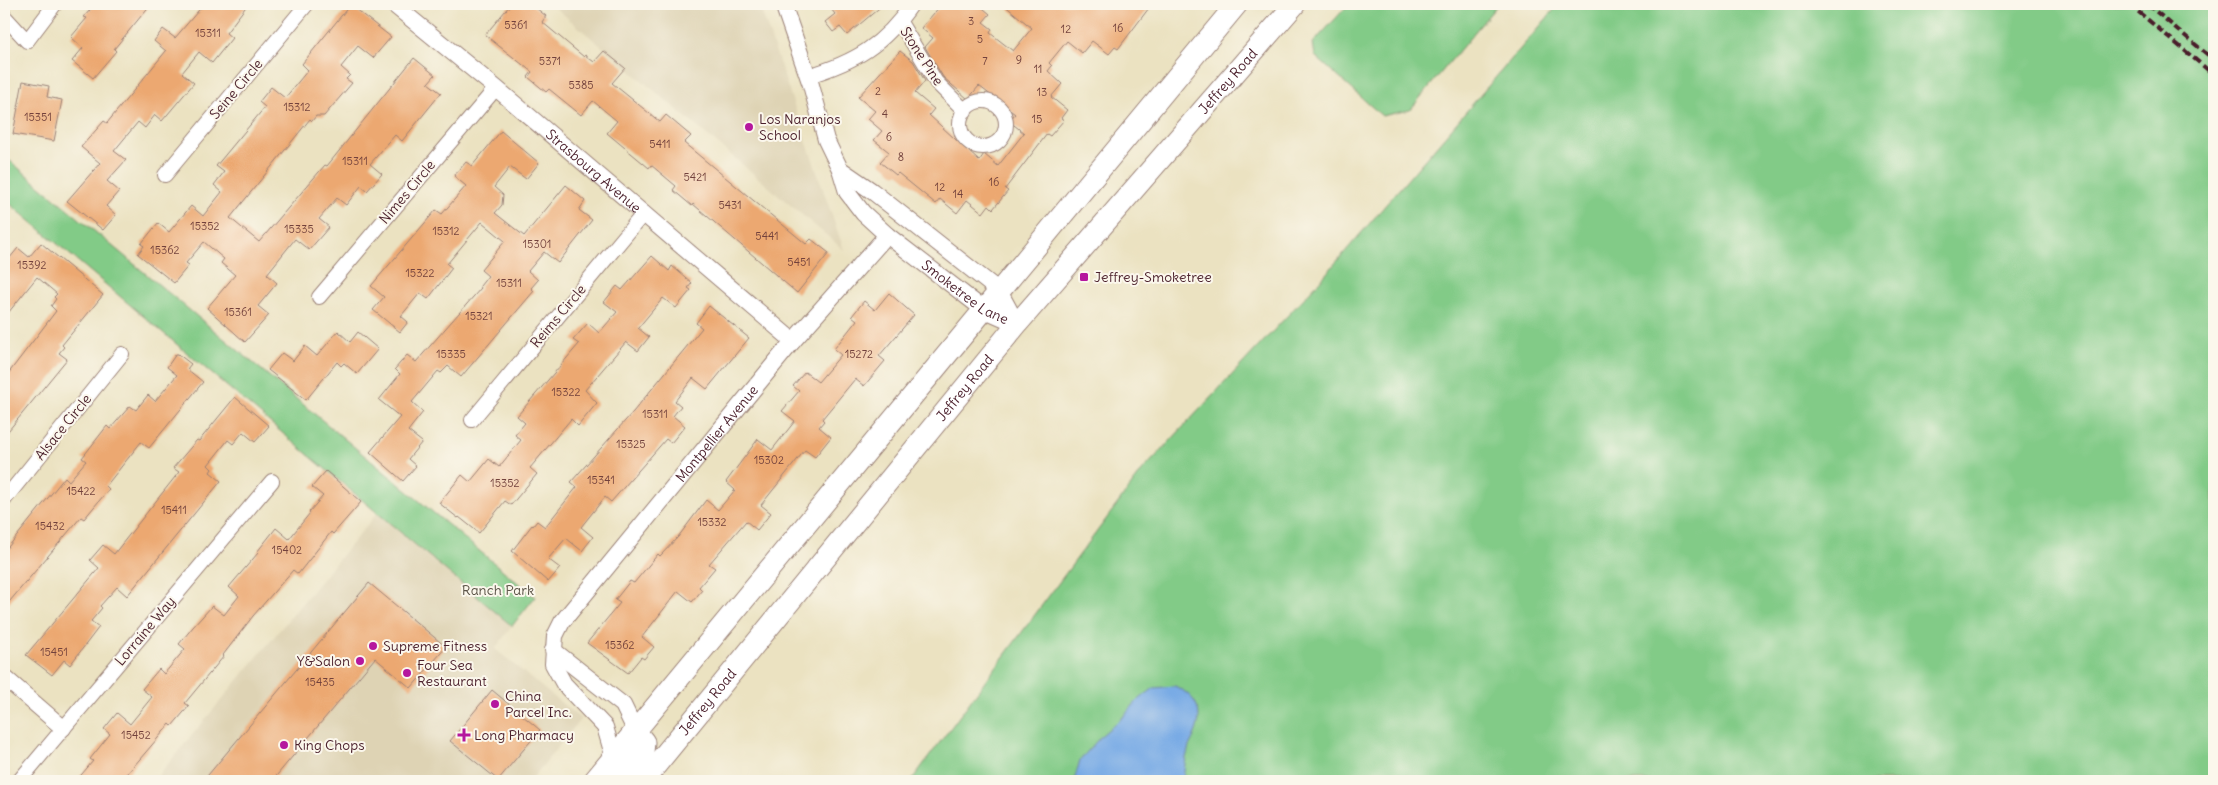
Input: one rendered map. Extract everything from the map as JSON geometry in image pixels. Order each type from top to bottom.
[{"type":"main road","points":[[594,781],[1237,4]]},
{"type":"main road","name":"Jeffrey Road","points":[[643,781],[1017,324],[1295,4]]},
{"type":"main road","points":[[619,781],[643,752],[644,742],[636,732]]},
{"type":"street","points":[[4,16],[27,41],[55,4]]},
{"type":"street","name":"Seine Circle","points":[[165,175],[306,4]]},
{"type":"street","name":"Strasbourg Avenue","points":[[394,4],[644,212],[793,340]]},
{"type":"street","name":"Smoketree Lane","points":[[783,4],[808,76],[826,140],[840,168],[847,192],[863,213],[887,235],[983,309],[1017,324]]},
{"type":"street","points":[[808,76],[848,63],[878,43],[900,22],[912,4]]},
{"type":"street","name":"Stone Pine","points":[[900,22],[936,82],[965,110]]},
{"type":"street","name":"Nimes Circle","points":[[319,297],[496,88]]},
{"type":"street","name":"Smoketree Lane","points":[[840,168],[872,190],[1000,291],[1017,324]]},
{"type":"street","name":"Reims Circle","points":[[472,420],[644,212]]},
{"type":"street","name":"Montpellier Avenue","points":[[554,643],[562,622],[793,340],[887,235]]},
{"type":"street","name":"Alsace Circle","points":[[4,500],[122,354]]},
{"type":"street","name":"Lorraine Way","points":[[19,781],[272,481]]},
{"type":"street","points":[[554,643],[623,705],[636,732]]},
{"type":"street","points":[[554,643],[553,664],[570,690],[605,727],[614,758]]},
{"type":"street","points":[[4,677],[63,728]]},
{"type":"shaded area","name":"Los Naranjos School","points":[[551,4],[759,4],[844,250]]},
{"type":"shaded area","points":[[377,513],[512,626],[495,649],[581,719],[530,781],[154,781]]},
{"type":"green space","points":[[1349,4],[1498,4],[1410,110],[1382,116],[1315,56],[1313,43]]},
{"type":"green space","points":[[1559,4],[2214,4],[2214,781],[911,781],[1142,471],[1319,282]]},
{"type":"green space","name":"Ranch Park","points":[[4,156],[535,597],[512,626],[4,199]]},
{"type":"water","points":[[1175,686],[1183,690],[1194,700],[1199,712],[1197,727],[1187,754],[1183,781],[1074,781],[1080,760],[1102,735],[1123,717],[1137,701],[1154,688]]},
{"type":"building","points":[[95,4],[151,4],[93,78],[72,61],[83,48],[71,37],[87,18],[84,17]]},
{"type":"building","points":[[204,4],[248,4],[226,33],[232,38],[212,63],[199,52],[182,73],[194,83],[162,121],[155,115],[145,128],[138,122],[114,151],[126,160],[107,181],[119,191],[106,206],[116,215],[103,230],[67,201],[100,163],[81,147],[104,121],[107,123],[166,51],[154,41],[163,29],[175,38]]},
{"type":"building","points":[[511,4],[531,4],[546,16],[542,22],[584,57],[585,55],[594,62],[604,51],[625,68],[612,83],[660,122],[666,115],[691,136],[684,143],[806,244],[811,239],[829,253],[797,293],[693,204],[692,206],[673,190],[676,186],[651,165],[649,168],[607,133],[617,121],[593,101],[581,115],[549,89],[546,92],[528,77],[532,72],[485,35]]},
{"type":"building","points":[[827,4],[884,4],[847,35],[840,27],[833,32],[825,22],[835,14]]},
{"type":"building","points":[[942,4],[978,4],[990,14],[983,22],[992,29],[990,33],[1013,51],[1032,28],[1003,4],[1152,4],[1118,49],[1115,47],[1109,54],[1092,41],[1082,53],[1067,41],[1049,63],[1052,66],[1048,71],[1062,84],[1051,97],[1067,110],[1061,118],[1064,120],[1050,136],[1047,134],[1005,189],[1008,191],[993,209],[989,205],[983,213],[967,200],[957,213],[940,199],[936,204],[898,173],[896,175],[880,162],[889,152],[874,140],[882,131],[868,119],[875,111],[858,97],[900,51],[913,61],[925,81],[915,93],[934,109],[929,115],[979,161],[984,154],[998,166],[1024,133],[1009,121],[1015,114],[979,86],[968,99],[943,77],[925,47],[933,38],[921,28]]},
{"type":"building","points":[[350,5],[391,37],[373,58],[358,46],[341,67],[350,75],[346,79],[352,83],[324,116],[316,116],[312,121],[310,119],[230,218],[259,242],[325,165],[327,166],[414,58],[435,75],[428,83],[441,93],[402,141],[395,135],[370,164],[382,174],[367,191],[361,186],[346,205],[337,198],[319,219],[329,227],[309,250],[295,239],[267,274],[277,283],[258,306],[269,315],[245,342],[207,308],[235,275],[221,263],[224,259],[204,242],[186,263],[189,265],[174,283],[138,254],[144,246],[141,244],[158,223],[169,232],[191,206],[203,216],[222,192],[214,185],[224,172],[216,166],[265,107],[259,102],[271,87],[285,98],[308,70],[302,64]]},
{"type":"building","points":[[23,81],[49,86],[47,97],[62,100],[54,141],[13,134]]},
{"type":"building","points":[[501,131],[539,163],[526,179],[510,167],[494,187],[503,195],[502,205],[495,213],[524,236],[566,185],[585,201],[579,210],[592,220],[558,263],[544,252],[528,271],[538,280],[531,288],[534,291],[461,377],[448,366],[441,373],[438,371],[412,402],[423,412],[408,431],[422,442],[408,459],[416,466],[403,481],[370,452],[400,417],[379,400],[400,374],[395,369],[407,355],[416,362],[481,288],[480,286],[488,276],[481,270],[505,241],[482,222],[447,264],[452,268],[428,299],[420,293],[401,316],[408,322],[400,332],[373,310],[384,297],[371,286],[436,210],[442,214],[466,186],[454,176],[466,162],[472,166]]},
{"type":"building","points":[[41,243],[103,295],[62,345],[64,347],[59,353],[67,359],[4,436],[4,379],[56,311],[51,306],[57,294],[37,277],[4,318],[4,265],[18,248],[29,257]]},
{"type":"building","points":[[652,256],[669,271],[672,266],[692,283],[688,288],[691,290],[676,308],[663,298],[638,328],[649,337],[638,351],[626,342],[585,390],[597,403],[578,426],[571,419],[530,468],[537,474],[511,505],[505,501],[479,533],[439,503],[462,475],[470,482],[489,459],[499,467],[521,440],[515,435],[525,423],[517,416],[579,344],[573,340],[588,323],[599,333],[617,312],[604,302],[617,286],[622,290]]},
{"type":"building","points":[[889,293],[914,315],[879,356],[885,361],[864,386],[855,379],[822,419],[824,421],[819,427],[831,437],[815,457],[805,450],[761,505],[771,513],[757,530],[746,521],[709,564],[715,568],[699,587],[702,590],[692,602],[678,591],[642,637],[654,647],[644,659],[641,657],[628,673],[587,643],[620,603],[615,600],[630,581],[634,583],[658,554],[660,556],[678,537],[706,500],[718,510],[735,490],[726,482],[758,439],[772,450],[795,421],[782,411],[799,391],[793,386],[805,372],[818,382],[841,355],[834,349],[857,320],[852,316],[864,301],[875,310]]},
{"type":"building","points":[[709,306],[749,338],[707,389],[693,378],[675,401],[681,406],[673,416],[685,426],[671,443],[666,439],[611,502],[605,497],[581,527],[593,537],[582,551],[566,538],[548,559],[560,568],[548,582],[512,551],[537,521],[545,527],[577,487],[571,482],[633,412],[702,328],[696,323]]},
{"type":"building","points":[[338,331],[350,342],[358,332],[378,349],[357,374],[344,363],[341,366],[337,362],[306,400],[268,370],[282,353],[293,361],[305,346],[317,356]]},
{"type":"building","points":[[176,354],[191,364],[187,369],[203,382],[149,448],[141,442],[106,486],[109,489],[84,519],[81,517],[4,608],[4,552],[65,477],[69,481],[86,461],[82,458],[107,426],[110,429],[130,406],[136,410],[148,395],[155,401],[177,375],[167,367]]},
{"type":"building","points":[[235,397],[269,426],[255,442],[243,432],[233,444],[228,440],[208,465],[212,469],[210,472],[221,481],[127,596],[117,587],[100,606],[102,608],[91,621],[99,627],[70,665],[64,660],[52,675],[26,655],[99,568],[90,560],[103,545],[114,554],[179,472],[173,468],[197,440],[199,441]]},
{"type":"building","points":[[326,471],[361,502],[333,534],[331,532],[298,574],[293,570],[253,616],[224,656],[185,703],[189,706],[172,726],[170,724],[121,781],[76,781],[93,761],[90,759],[110,734],[104,729],[117,713],[130,724],[152,697],[142,689],[159,669],[164,674],[185,649],[179,644],[193,627],[212,606],[224,615],[239,596],[229,587],[276,528],[289,539],[310,513],[323,496],[312,487]]},
{"type":"building","points":[[369,583],[446,647],[411,688],[375,658],[272,781],[203,781]]},
{"type":"building","points":[[492,690],[540,730],[498,780],[450,741]]},
{"type":"railway","points":[[2129,4],[2214,75]]},
{"type":"railway","points":[[2147,4],[2214,60]]},
{"type":"place","name":"Los Naranjos School","points":[[749,127]]},
{"type":"place","name":"Jeffrey-Smoketree","points":[[1084,277]]},
{"type":"place","name":"Supreme Fitness","points":[[373,646]]},
{"type":"place","name":"Y&Salon","points":[[360,661]]},
{"type":"place","name":"Four Sea Restaurant","points":[[407,673]]},
{"type":"place","name":"China Parcel Inc.","points":[[495,704]]},
{"type":"place","name":"Long Pharmacy","points":[[464,735]]},
{"type":"place","name":"King Chops","points":[[284,745]]}]
